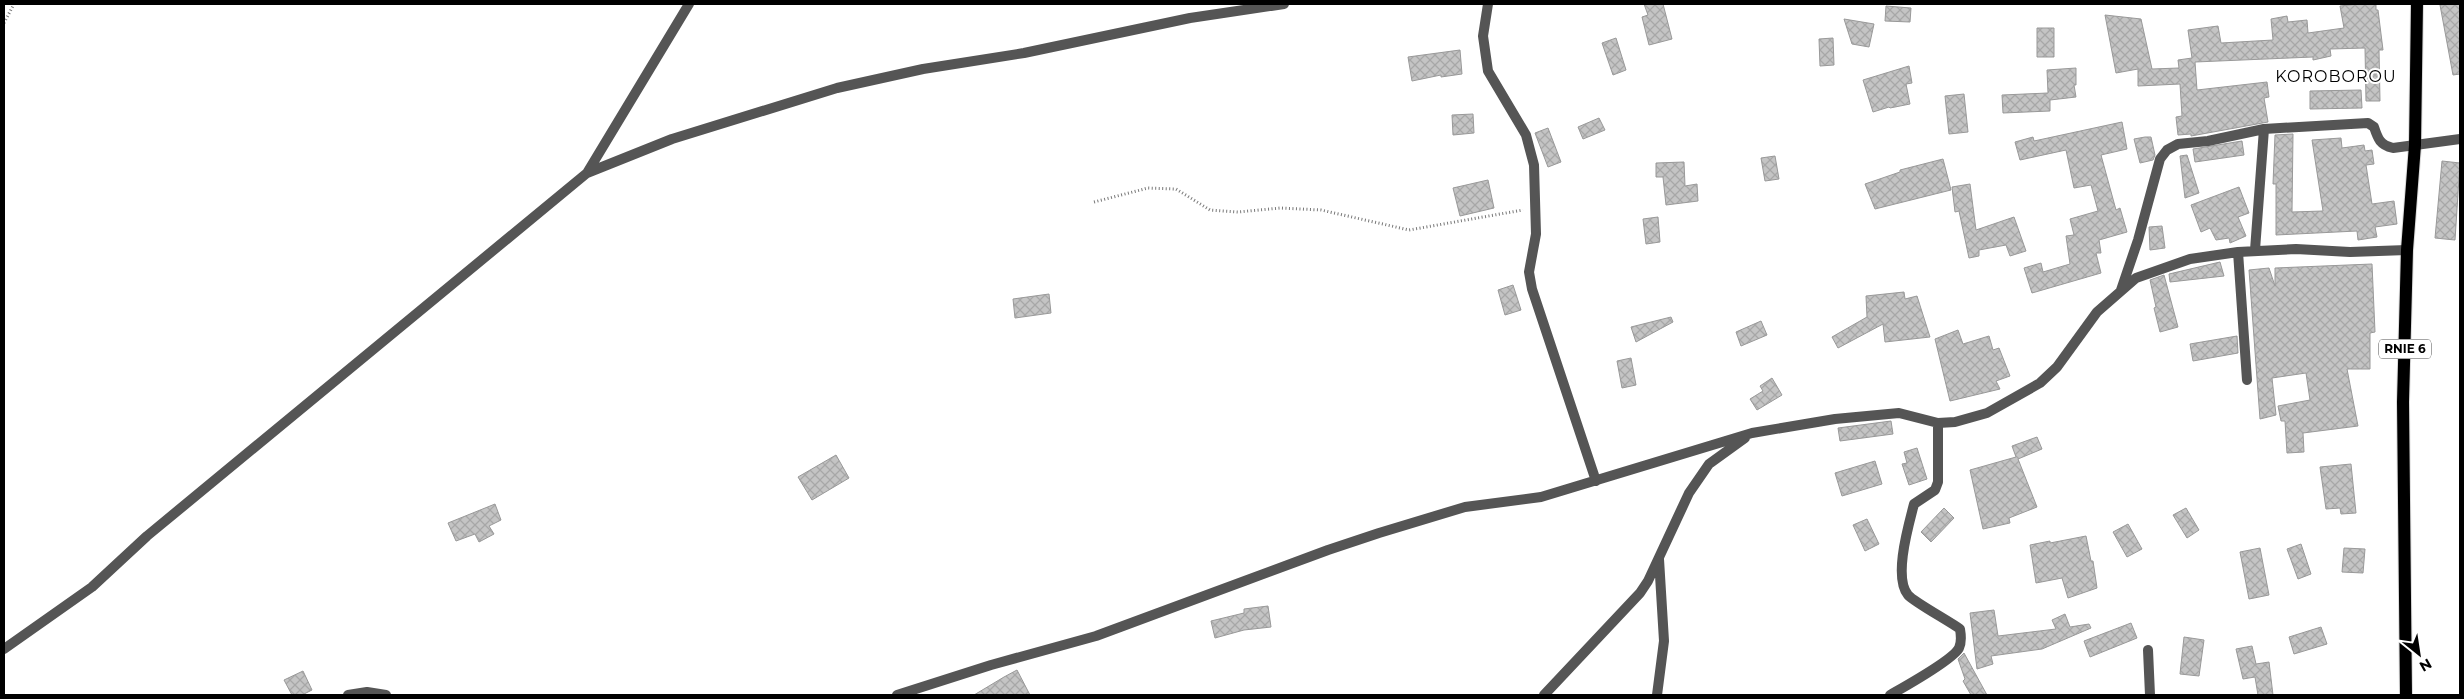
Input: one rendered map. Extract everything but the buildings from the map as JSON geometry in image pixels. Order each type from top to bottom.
[{"type":"main road","name":"RNIE 6","points":[[2406,695],[2403,402],[2407,250],[2415,145],[2417,4]]},
{"type":"street","points":[[587,173],[689,4]]},
{"type":"street","points":[[4,650],[92,587],[147,536],[587,173],[672,139],[837,88],[924,69],[1024,53],[1190,18],[1284,4]]},
{"type":"street","points":[[1488,4],[1483,36],[1488,71],[1526,135],[1534,164],[1536,234],[1529,272],[1532,289],[1596,481]]},
{"type":"street","points":[[2120,292],[2138,240],[2160,160],[2167,150],[2178,144],[2208,141],[2264,129],[2368,123],[2374,127],[2378,140],[2385,146],[2393,148],[2460,138]]},
{"type":"street","points":[[2255,250],[2264,129]]},
{"type":"street","points":[[897,695],[991,665],[1096,636],[1328,550],[1466,507],[1542,497],[1752,433],[1835,419],[1900,413],[1938,423],[1955,422],[1986,413],[2040,383],[2057,367],[2097,312],[2136,278],[2190,259],[2255,250],[2407,250]]},
{"type":"street","points":[[2238,252],[2247,380]]},
{"type":"street","points":[[1890,695],[1948,658],[1959,649],[1961,639],[1960,629],[1908,594],[1903,580],[1902,563],[1914,504],[1934,490],[1938,482],[1938,423]]},
{"type":"street","points":[[1544,695],[1640,593],[1689,493],[1709,464],[1752,433]]},
{"type":"street","points":[[1657,695],[1664,641],[1658,558]]},
{"type":"street","points":[[2148,650],[2150,695]]},
{"type":"street","points":[[348,695],[367,692],[386,695]]},
{"type":"path","points":[[4,23],[14,4]]},
{"type":"path","points":[[1094,202],[1148,188],[1176,189],[1210,210],[1238,212],[1280,208],[1321,210],[1409,230],[1536,207]]},
{"type":"district","name":"KOROBOROU","points":[[2336,76]]}]
